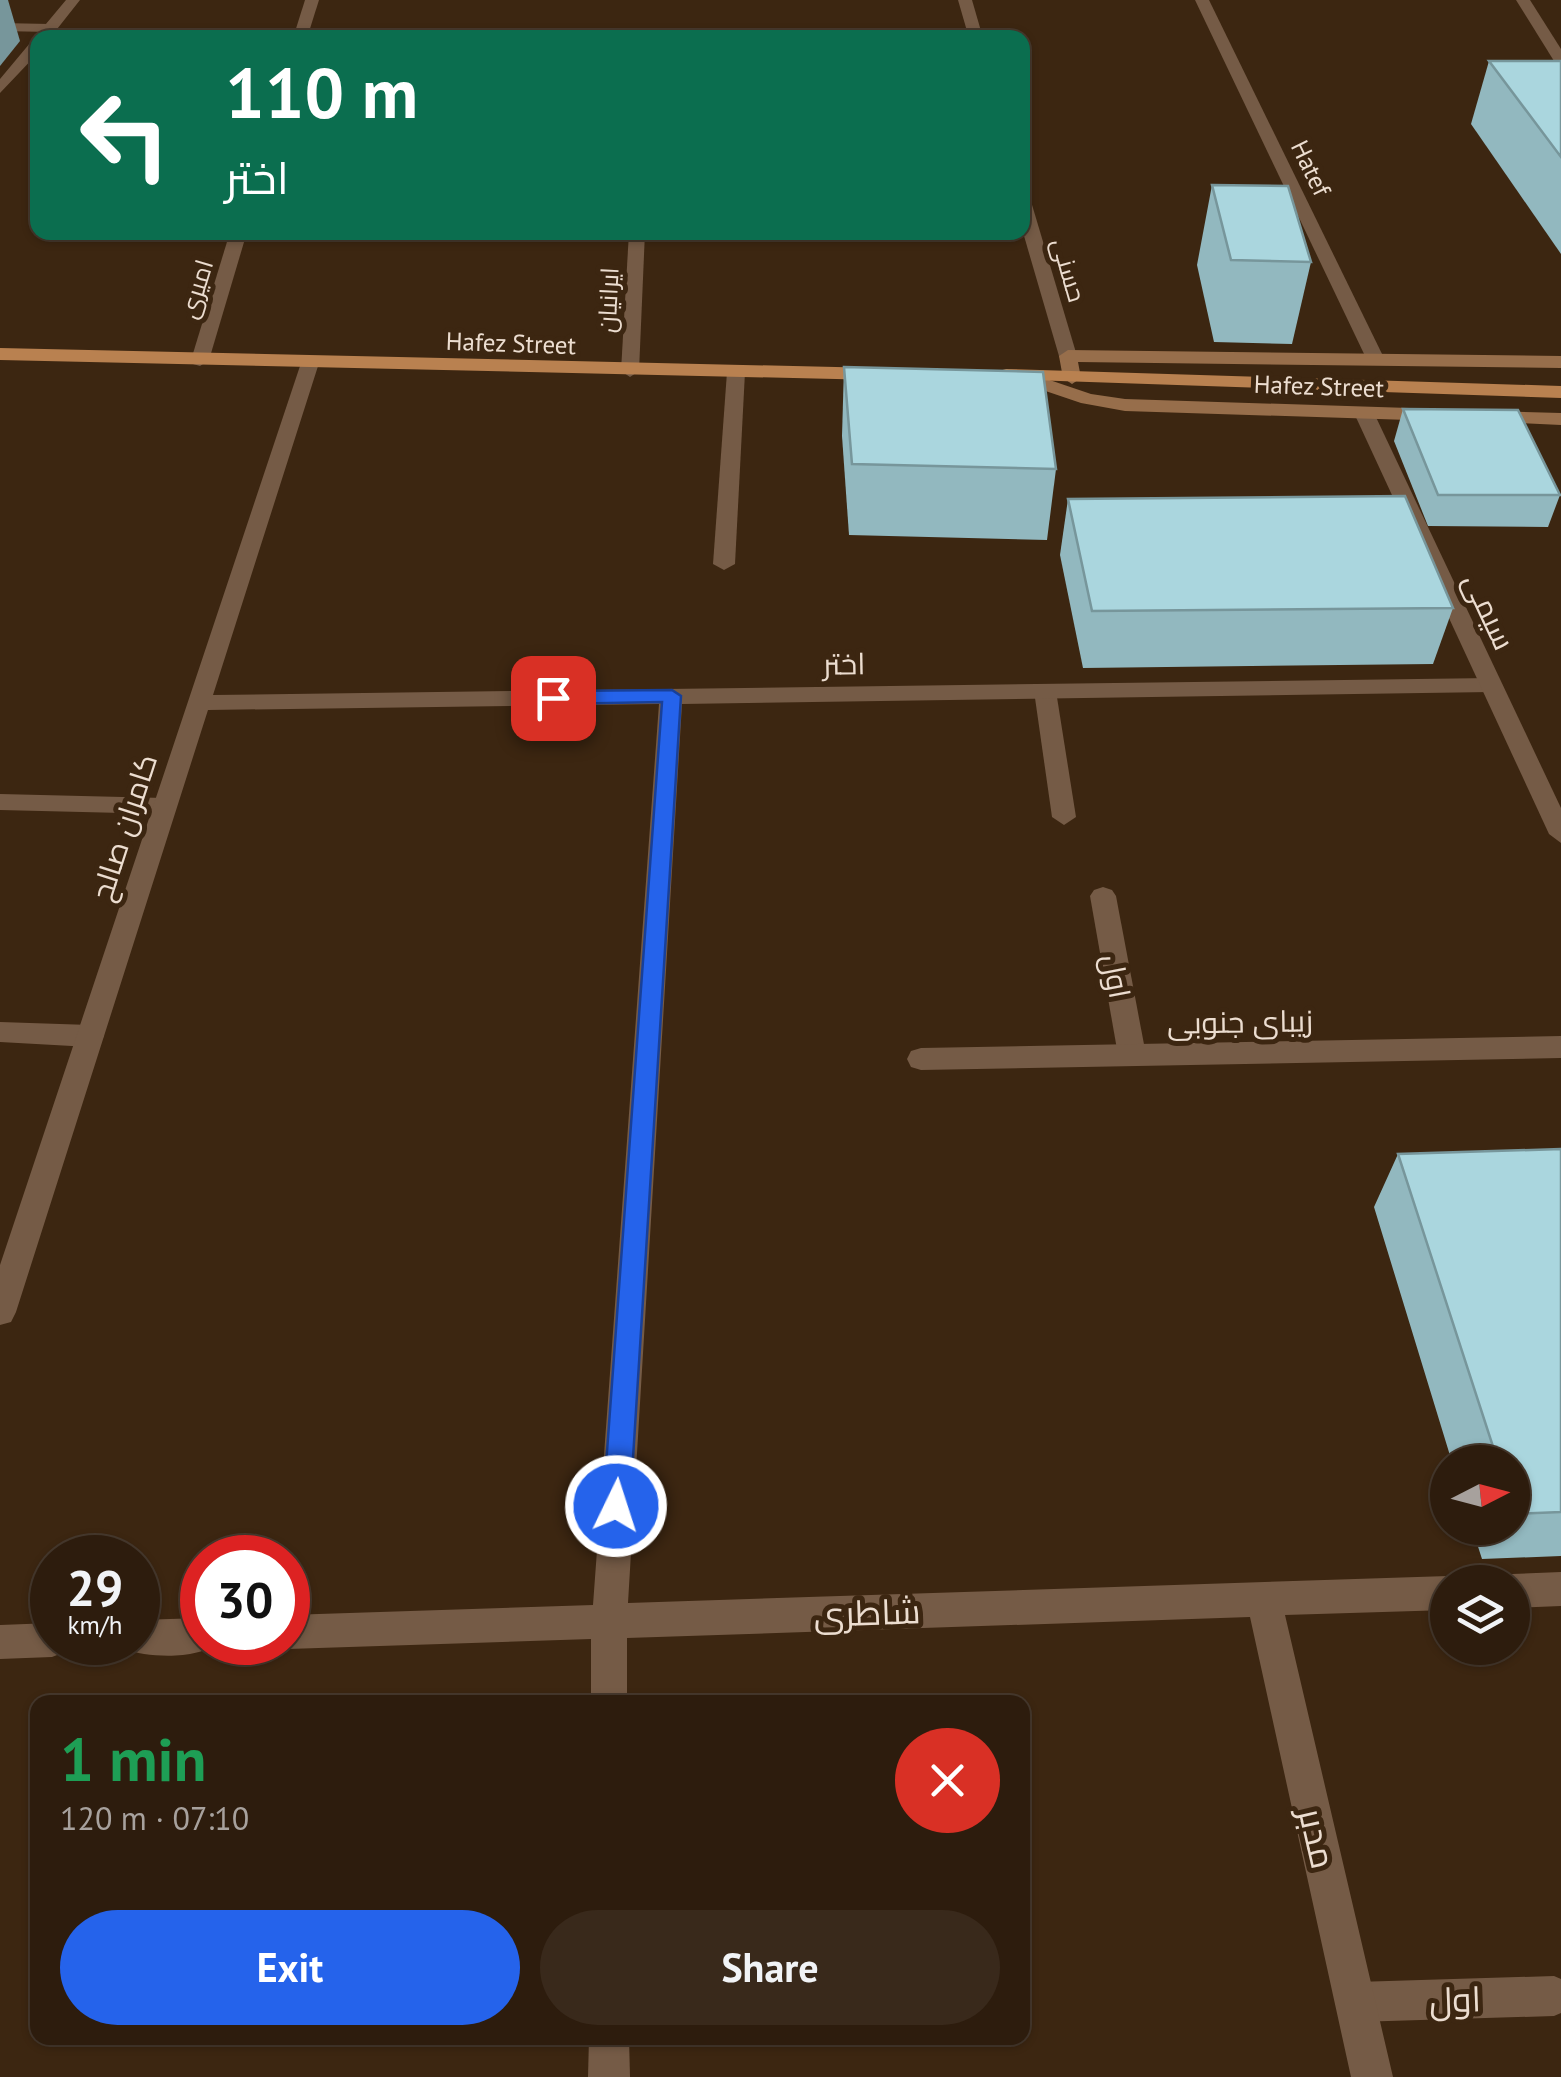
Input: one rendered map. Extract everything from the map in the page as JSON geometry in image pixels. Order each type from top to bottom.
[{"type":"main road","name":"Hafez Street","points":[[0,354],[630,371],[901,374]]},
{"type":"main road","name":"Hafez Street","points":[[1068,356],[1561,362]]},
{"type":"main road","points":[[1068,356],[1072,378]]},
{"type":"main road","name":"Hafez Street","points":[[980,375],[1561,392]]},
{"type":"main road","name":"Hafez Street","points":[[1020,376],[1088,399],[1125,405],[1561,420]]},
{"type":"street","points":[[48,30],[73,0]]},
{"type":"street","points":[[303,30],[312,0]]},
{"type":"street","points":[[965,0],[974,30]]},
{"type":"street","name":"Hatef","points":[[1202,0],[1375,358]]},
{"type":"street","points":[[1523,0],[1561,61]]},
{"type":"street","points":[[0,27],[30,33]]},
{"type":"street","points":[[0,88],[30,52]]},
{"type":"street","name":"حسنی","points":[[1030,225],[1068,356]]},
{"type":"street","name":"امیری","points":[[200,360],[238,240]]},
{"type":"street","name":"ایرانیان","points":[[630,371],[637,240]]},
{"type":"street","name":"کامران صالح","points":[[0,1312],[310,363]]},
{"type":"street","points":[[724,564],[736,372]]},
{"type":"street","name":"سیمی","points":[[1364,413],[1561,834]]},
{"type":"street","name":"اختر","points":[[198,703],[1491,684]]},
{"type":"street","points":[[1045,690],[1064,817]]},
{"type":"street","points":[[609,1695],[608,1621],[672,696]]},
{"type":"street","points":[[0,802],[164,806]]},
{"type":"street","name":"اول","points":[[1102,896],[1132,1055]]},
{"type":"street","points":[[0,1032],[90,1036]]},
{"type":"street","name":"زیبای جنوبی","points":[[920,1059],[1561,1047]]},
{"type":"street","points":[[1530,1590],[1561,1589]]},
{"type":"street","name":"شاطری","points":[[310,1631],[1430,1594]]},
{"type":"street","name":"مدبر","points":[[1264,1599],[1372,2077]]},
{"type":"street","points":[[0,1642],[30,1641]]},
{"type":"street","name":"اول","points":[[1356,2002],[1554,1996]]},
{"type":"street","points":[[609,2045],[609,2077]]},
{"type":"building","points":[[1489,61],[1561,61],[1561,157]]},
{"type":"building","points":[[1212,185],[1288,186],[1311,262],[1231,260]]},
{"type":"building","points":[[844,367],[1043,372],[1056,469],[852,464]]},
{"type":"building","points":[[1403,409],[1518,410],[1560,495],[1438,495]]},
{"type":"building","points":[[1405,496],[1453,608],[1092,611],[1068,499]]},
{"type":"building","points":[[1561,1149],[1561,1512],[1530,1513],[1530,1445],[1492,1445],[1398,1154]]},
{"type":"route","points":[[553,698],[672,696],[616,1506]]}]
